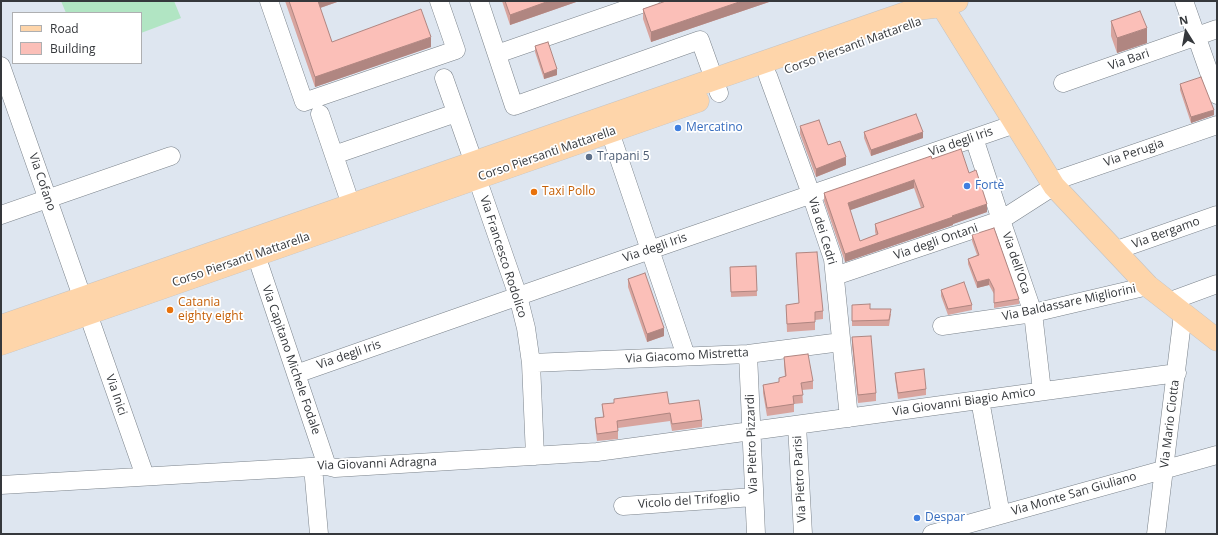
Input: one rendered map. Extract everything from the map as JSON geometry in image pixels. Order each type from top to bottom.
[{"type":"main road","name":"Corso Piersanti Mattarella","points":[[1,344],[85,306],[352,205],[610,132],[717,86],[768,76],[925,21],[946,3]]},
{"type":"main road","name":"Corso Piersanti Mattarella","points":[[1,326],[85,306],[256,255],[475,170],[717,86],[917,9],[946,3]]},
{"type":"main road","points":[[946,3],[1015,124],[1052,184],[1114,252],[1148,286],[1217,340]]},
{"type":"street","points":[[270,1],[304,102],[456,50],[439,1]]},
{"type":"street","points":[[479,1],[514,106],[700,40],[717,86]]},
{"type":"street","points":[[497,54],[650,1]]},
{"type":"street","points":[[1184,1],[1217,95]]},
{"type":"street","name":"Via Bari","points":[[1063,83],[1217,29]]},
{"type":"street","name":"Via Cofano","points":[[2,69],[85,306]]},
{"type":"street","name":"Via dei Cedri","points":[[768,76],[833,259],[849,418]]},
{"type":"street","name":"Via Francesco Rodolico","points":[[444,78],[518,296],[526,328],[532,363],[535,456]]},
{"type":"street","points":[[334,155],[456,113]]},
{"type":"street","points":[[320,114],[352,205]]},
{"type":"street","name":"Via degli Iris","points":[[296,374],[1015,124]]},
{"type":"street","name":"Via Perugia","points":[[1052,184],[1217,124]]},
{"type":"street","points":[[610,132],[686,356]]},
{"type":"street","name":"Via dell'Oca","points":[[974,138],[1033,313],[1042,391]]},
{"type":"street","points":[[1,215],[171,156]]},
{"type":"street","name":"Via degli Ontani","points":[[835,276],[1001,220],[1052,184]]},
{"type":"street","name":"Via Bergamo","points":[[1114,252],[1217,215]]},
{"type":"street","name":"Via Capitano Michele Fodale","points":[[256,255],[296,374],[320,466],[319,534]]},
{"type":"street","points":[[1175,308],[1217,284]]},
{"type":"street","name":"Via Baldassare Migliorini","points":[[942,326],[1033,313],[1148,286]]},
{"type":"street","name":"Via Inici","points":[[85,306],[145,476]]},
{"type":"street","name":"Via Mario Ciotta","points":[[1156,534],[1177,373],[1175,308]]},
{"type":"street","name":"Via Giacomo Mistretta","points":[[532,363],[748,354],[841,342]]},
{"type":"street","name":"Via Pietro Pizzardi","points":[[748,354],[756,534]]},
{"type":"street","name":"Via Giovanni Biagio Amico","points":[[751,431],[1177,373]]},
{"type":"street","points":[[980,400],[1001,515]]},
{"type":"street","name":"Via Pietro Parisi","points":[[797,425],[803,534]]},
{"type":"street","name":"Via Giovanni Adragna","points":[[1,485],[320,466],[335,468],[598,452],[751,431]]},
{"type":"street","name":"Via Monte San Giuliano","points":[[932,534],[1217,455]]},
{"type":"street","name":"Vicolo del Trifoglio","points":[[623,506],[754,497]]},
{"type":"green space","points":[[61,1],[174,1],[181,18],[142,33],[142,12],[66,12]]},
{"type":"building","points":[[289,1],[318,1],[332,42],[421,9],[431,37],[315,77]]},
{"type":"building","points":[[505,1],[549,1],[510,15]]},
{"type":"building","points":[[666,1],[742,1],[651,32],[643,9]]},
{"type":"building","points":[[1140,11],[1147,28],[1117,38],[1111,21]]},
{"type":"building","points":[[548,42],[557,69],[544,74],[535,46]]},
{"type":"building","points":[[1201,77],[1214,110],[1191,117],[1180,84]]},
{"type":"building","points":[[916,114],[923,132],[871,150],[864,132]]},
{"type":"building","points":[[819,120],[828,145],[840,141],[846,157],[816,169],[800,126]]},
{"type":"building","points":[[961,149],[969,173],[976,170],[987,204],[845,254],[824,193],[931,156],[932,159]],"holes":[[[914,180],[924,207],[875,224],[878,234],[860,241],[848,203]]]},
{"type":"building","points":[[994,228],[1019,299],[994,303],[994,289],[989,279],[977,282],[968,259],[979,255],[972,235]]},
{"type":"building","points":[[817,252],[823,311],[815,312],[815,322],[787,324],[786,305],[799,303],[796,253]]},
{"type":"building","points":[[756,266],[757,291],[731,292],[730,267]]},
{"type":"building","points":[[645,273],[664,328],[647,334],[628,279]]},
{"type":"building","points":[[964,282],[972,305],[948,309],[941,290]]},
{"type":"building","points":[[870,304],[870,309],[891,309],[889,320],[852,321],[852,305]]},
{"type":"building","points":[[871,336],[876,393],[858,395],[852,337]]},
{"type":"building","points":[[808,354],[813,381],[801,383],[803,395],[793,396],[794,404],[767,408],[763,385],[779,382],[779,378],[786,376],[784,357]]},
{"type":"building","points":[[924,369],[926,389],[898,393],[895,373]]},
{"type":"building","points":[[667,392],[669,404],[699,400],[702,420],[672,424],[670,413],[617,421],[618,431],[597,434],[595,418],[604,417],[602,404],[614,403],[614,399]]},
{"type":"place","name":"Mercatino","points":[[678,128]]},
{"type":"place","name":"Trapani 5","points":[[589,157]]},
{"type":"place","name":"Fortè","points":[[967,186]]},
{"type":"place","name":"Taxi Pollo","points":[[534,192]]},
{"type":"place","name":"Catania eighty eight","points":[[170,310]]},
{"type":"place","name":"Despar","points":[[917,518]]}]
